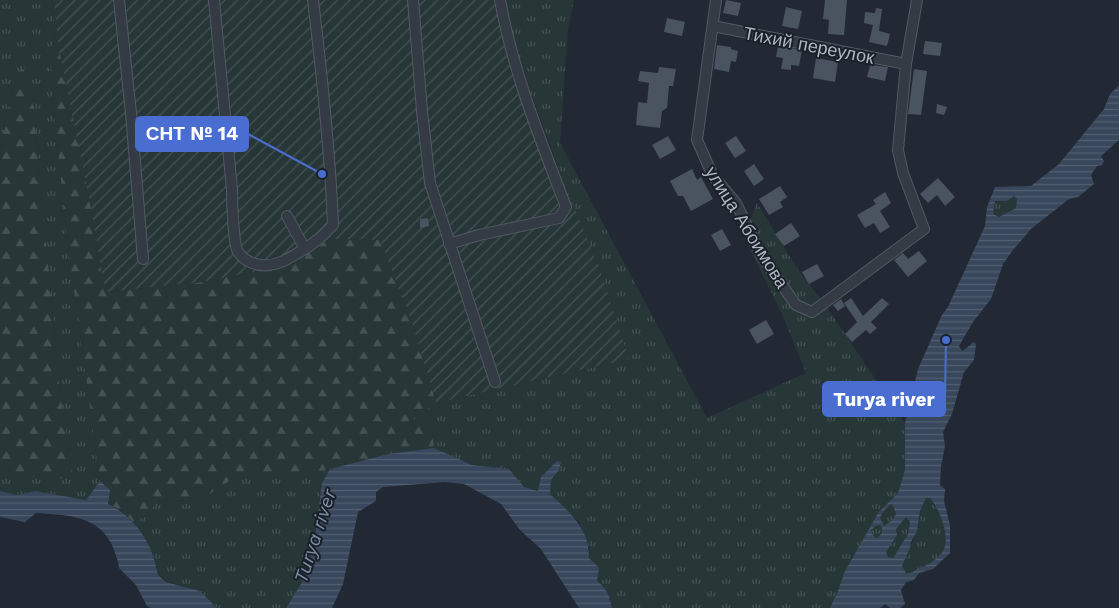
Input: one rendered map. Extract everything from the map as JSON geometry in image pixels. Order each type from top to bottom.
[{"type":"street","points":[[119,0],[131,113],[143,259]]},
{"type":"street","points":[[214,0],[232,189],[232,213],[237,251],[248,261],[261,266],[280,262],[305,249],[333,225],[330,156],[322,73],[312,0]]},
{"type":"street","points":[[413,0],[430,183],[495,382]]},
{"type":"street","points":[[449,244],[479,235],[559,218],[566,207],[520,81],[507,39],[500,0]]},
{"type":"street","name":"улица Абоимова","points":[[716,0],[697,140],[713,176],[736,204],[761,255],[796,305],[812,312],[924,229],[903,173],[898,150],[906,64]]},
{"type":"street","points":[[906,64],[918,0]]},
{"type":"street","name":"Тихий переулок","points":[[713,26],[906,64]]},
{"type":"street","points":[[287,216],[305,249]]},
{"type":"green space","points":[[0,0],[52,0],[56,35],[51,50],[51,83],[67,238],[100,481],[86,500],[35,491],[17,495],[0,491],[0,467],[10,472],[72,472],[60,392],[34,112],[19,71],[6,116],[0,167]]},
{"type":"green space","points":[[52,0],[67,0],[90,202],[105,292],[202,282],[288,265],[330,239],[380,240],[411,319],[436,403],[413,419],[432,427],[434,448],[388,454],[330,469],[295,474],[240,474],[199,501],[160,500],[135,524],[121,510],[108,504],[105,485],[100,481],[67,238],[51,83],[51,50],[56,35]]},
{"type":"green space","points":[[54,0],[506,0],[512,42],[549,146],[600,270],[629,359],[436,403],[411,319],[380,240],[330,239],[288,265],[202,282],[105,292],[90,202],[59,50]]},
{"type":"green space","points":[[506,0],[574,0],[568,29],[560,143],[707,418],[806,373],[783,316],[744,237],[757,203],[798,270],[826,306],[905,423],[905,470],[898,493],[878,513],[830,608],[612,608],[611,599],[597,581],[589,558],[590,549],[579,522],[550,494],[551,480],[559,470],[538,491],[524,488],[509,469],[472,465],[434,448],[432,427],[412,419],[436,403],[629,359],[512,42]]},
{"type":"green space","points":[[27,67],[34,112],[60,392],[72,472],[55,482],[10,472],[0,467],[0,167],[6,116],[19,71]]},
{"type":"green space","points":[[1014,196],[1017,199],[1016,208],[999,217],[993,214],[994,201],[998,202]]},
{"type":"green space","points":[[330,469],[322,483],[316,531],[307,574],[286,608],[217,608],[200,591],[166,581],[158,574],[152,554],[135,524],[160,500],[199,501],[240,474],[295,474]]},
{"type":"green space","points":[[926,498],[930,498],[934,503],[944,526],[944,550],[940,556],[929,564],[910,574],[905,573],[902,566],[913,540]]},
{"type":"green space","points":[[891,504],[896,514],[884,526],[880,518],[882,513]]},
{"type":"green space","points":[[906,517],[910,522],[908,534],[893,558],[888,557],[886,552],[897,535],[896,529]]},
{"type":"green space","points":[[879,524],[882,527],[882,533],[877,538],[874,538],[871,531]]},
{"type":"water","points":[[1119,85],[1119,140],[1101,156],[1104,161],[1102,165],[1097,166],[1091,175],[1094,184],[1078,197],[1069,199],[1031,229],[1013,250],[1003,264],[991,299],[973,322],[959,346],[962,351],[973,342],[976,344],[974,360],[964,372],[952,414],[943,432],[945,446],[940,485],[945,489],[944,501],[950,525],[950,553],[933,569],[919,573],[914,580],[906,582],[901,590],[905,604],[900,608],[890,608],[885,604],[880,608],[830,608],[844,573],[878,513],[898,493],[905,470],[905,423],[918,369],[985,226],[987,207],[995,187],[1031,186],[1059,164],[1104,109],[1110,94]],"holes":[[[1014,196],[1017,199],[1016,208],[999,217],[993,214],[995,201],[1007,201]],[[926,498],[930,498],[943,522],[946,537],[944,549],[930,563],[906,573],[902,566],[917,531],[920,511]],[[891,504],[896,514],[884,526],[880,518],[882,513]],[[906,517],[910,522],[908,534],[893,558],[888,557],[886,552],[897,535],[896,529]],[[879,525],[882,527],[882,533],[877,538],[875,538],[871,531],[875,526]]]},
{"type":"water","points":[[434,448],[472,465],[509,469],[524,487],[538,491],[541,477],[557,461],[561,462],[559,470],[551,480],[550,494],[565,508],[582,530],[586,539],[589,558],[599,568],[597,581],[608,593],[612,608],[579,608],[541,549],[520,530],[501,504],[464,484],[445,482],[383,487],[376,492],[376,501],[358,512],[343,584],[332,608],[286,608],[307,574],[316,531],[322,483],[330,469],[388,454]]},
{"type":"water","points":[[100,481],[110,490],[108,504],[127,516],[142,533],[152,553],[158,575],[166,582],[200,591],[217,608],[151,608],[147,606],[136,585],[119,568],[112,545],[106,535],[90,522],[70,516],[36,513],[25,522],[0,517],[0,491],[17,495],[35,491],[86,500]]},
{"type":"building","points":[[726,0],[741,3],[738,16],[723,13]]},
{"type":"building","points":[[825,0],[847,0],[844,35],[828,34],[829,20],[823,19]]},
{"type":"building","points":[[786,7],[802,11],[798,29],[782,26]]},
{"type":"building","points":[[876,8],[882,9],[879,31],[890,34],[887,46],[869,42],[873,25],[864,23],[865,12],[875,13]]},
{"type":"building","points":[[667,18],[685,22],[682,36],[664,32]]},
{"type":"building","points":[[925,41],[942,43],[940,56],[923,54]]},
{"type":"building","points":[[717,45],[731,47],[731,49],[738,51],[736,62],[731,61],[729,72],[714,69]]},
{"type":"building","points":[[778,46],[802,50],[799,66],[791,65],[791,70],[781,69],[783,58],[776,57]]},
{"type":"building","points":[[816,58],[838,62],[835,82],[813,78]]},
{"type":"building","points":[[870,65],[888,67],[885,81],[867,77]]},
{"type":"building","points":[[659,67],[676,69],[673,86],[669,86],[667,108],[662,111],[660,128],[636,125],[638,102],[647,103],[649,83],[638,81],[640,71],[658,73]]},
{"type":"building","points":[[914,69],[927,71],[921,115],[908,114]]},
{"type":"building","points":[[937,104],[947,107],[944,115],[936,113]]},
{"type":"building","points":[[668,136],[676,150],[660,159],[652,145]]},
{"type":"building","points":[[736,136],[746,151],[735,158],[725,143]]},
{"type":"building","points":[[754,164],[764,179],[754,186],[744,171]]},
{"type":"building","points":[[692,169],[697,180],[701,177],[713,199],[691,211],[683,196],[678,196],[670,181]]},
{"type":"building","points":[[938,178],[955,197],[945,206],[937,195],[928,203],[920,194]]},
{"type":"building","points":[[780,186],[787,197],[780,202],[783,207],[769,215],[759,199]]},
{"type":"building","points":[[885,192],[891,203],[880,211],[890,227],[880,233],[874,223],[865,228],[857,215],[876,204],[873,200]]},
{"type":"building","points":[[428,218],[429,226],[420,228],[420,219]]},
{"type":"building","points":[[791,223],[800,236],[784,246],[775,234]]},
{"type":"building","points":[[722,229],[731,245],[720,251],[711,235]]},
{"type":"building","points":[[919,251],[927,261],[908,277],[894,260],[903,253],[908,259]]},
{"type":"building","points":[[817,264],[824,276],[809,284],[802,272]]},
{"type":"building","points":[[851,298],[863,316],[882,298],[889,304],[871,322],[877,328],[870,334],[866,330],[852,342],[845,334],[857,322],[844,303]]},
{"type":"building","points":[[841,299],[845,306],[838,311],[833,305]]},
{"type":"building","points":[[766,320],[774,334],[757,344],[749,330]]},
{"type":"place","name":"СНТ № 14","points":[[322,174]]},
{"type":"place","name":"Turya river","points":[[946,340]]}]
